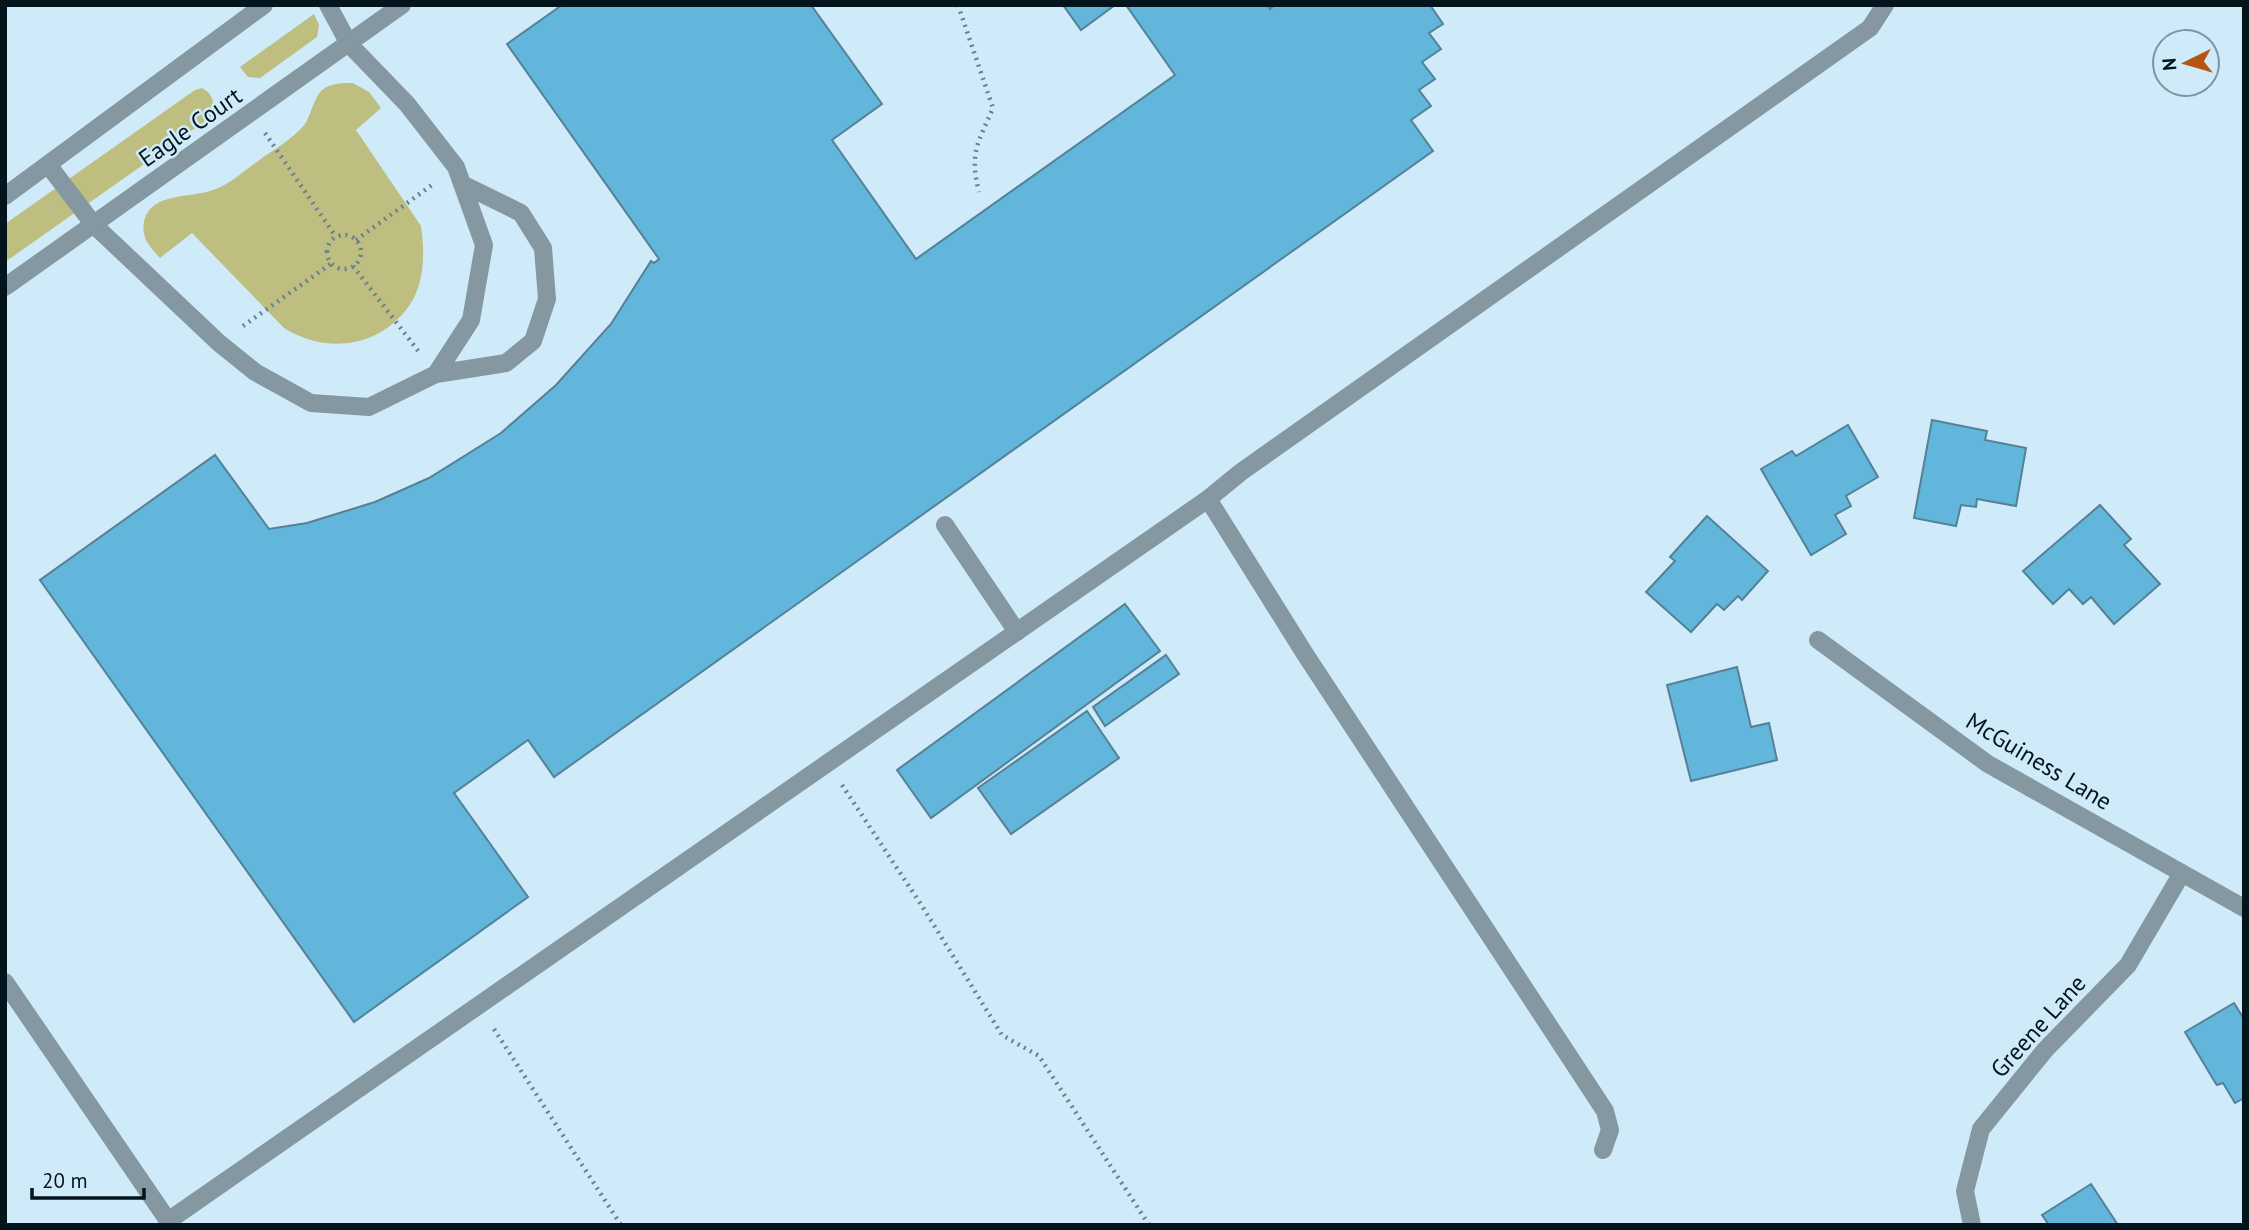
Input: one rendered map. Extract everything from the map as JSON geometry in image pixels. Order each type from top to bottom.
[{"type":"street","points":[[5,196],[264,5]]},
{"type":"street","points":[[328,5],[349,44],[407,104],[459,176],[484,245],[471,320],[436,374]]},
{"type":"street","name":"Eagle Court","points":[[5,287],[402,5]]},
{"type":"street","points":[[5,982],[170,1223],[1208,499],[1253,464],[1870,29],[1885,5]]},
{"type":"street","points":[[49,166],[94,225],[219,343],[255,372],[311,403],[369,407],[436,374],[506,363],[533,341],[547,299],[543,248],[521,213],[459,176]]},
{"type":"street","points":[[1208,499],[1305,654],[1605,1111],[1610,1130],[1603,1150]]},
{"type":"street","points":[[945,525],[1017,632]]},
{"type":"street","name":"McGuiness Lane","points":[[1818,640],[1988,764],[2244,908]]},
{"type":"street","name":"Greene Lane","points":[[1972,1225],[1965,1191],[1981,1129],[2045,1050],[2128,965],[2182,873]]},
{"type":"path","points":[[958,5],[993,108],[976,146],[974,169],[979,192]]},
{"type":"path","points":[[251,113],[335,237]]},
{"type":"path","points":[[356,240],[459,176]]},
{"type":"path","points":[[347,235],[356,240],[360,245],[360,257],[353,266],[341,269],[332,263],[327,253],[335,237],[347,235]]},
{"type":"path","points":[[219,343],[332,263]]},
{"type":"path","points":[[353,266],[436,374]]},
{"type":"path","points":[[827,763],[922,906],[1002,1035],[1039,1056],[1149,1225]]},
{"type":"path","points":[[478,1006],[621,1225]]},
{"type":"green space","points":[[314,14],[319,25],[317,37],[260,78],[248,77],[240,67]]},
{"type":"green space","points":[[353,83],[369,92],[381,108],[356,130],[421,226],[423,258],[417,291],[406,310],[393,323],[364,339],[332,344],[299,336],[284,328],[192,233],[160,258],[147,241],[143,227],[148,212],[155,205],[219,187],[237,177],[305,124],[322,90],[337,84]]},
{"type":"green space","points":[[202,88],[212,100],[211,117],[5,262],[5,224],[195,90]]},
{"type":"building","points":[[562,5],[811,5],[882,104],[832,140],[916,259],[1175,75],[1126,5],[1267,5],[1270,9],[1274,5],[1430,5],[1443,24],[1429,33],[1441,49],[1422,62],[1435,79],[1419,90],[1431,106],[1411,120],[1433,151],[554,777],[528,740],[454,793],[528,897],[354,1022],[40,580],[215,455],[269,529],[307,523],[375,502],[429,478],[501,433],[556,385],[611,324],[651,261],[654,263],[659,259],[507,44]]},
{"type":"building","points":[[1063,5],[1115,5],[1081,30]]},
{"type":"building","points":[[1932,420],[1987,431],[1985,440],[2026,448],[2016,506],[1977,499],[1976,507],[1961,505],[1956,526],[1914,518]]},
{"type":"building","points":[[1848,425],[1878,477],[1846,496],[1851,506],[1835,515],[1846,534],[1811,555],[1761,469],[1792,451],[1796,456]]},
{"type":"building","points":[[2100,505],[2131,539],[2124,545],[2160,584],[2114,624],[2091,597],[2083,604],[2069,589],[2053,604],[2023,571]]},
{"type":"building","points":[[1707,516],[1768,571],[1742,600],[1738,596],[1724,610],[1717,604],[1691,632],[1646,592],[1675,561],[1670,557]]},
{"type":"building","points":[[1125,604],[1160,651],[931,818],[897,770]]},
{"type":"building","points":[[1166,655],[1179,674],[1105,726],[1093,707]]},
{"type":"building","points":[[1737,667],[1751,727],[1769,723],[1777,760],[1691,781],[1667,685]]},
{"type":"building","points":[[1087,711],[1119,758],[1011,834],[978,788]]},
{"type":"building","points":[[2234,1003],[2244,1019],[2244,1098],[2235,1103],[2223,1083],[2216,1084],[2185,1032]]},
{"type":"building","points":[[2091,1184],[2118,1225],[2049,1225],[2042,1215]]}]
